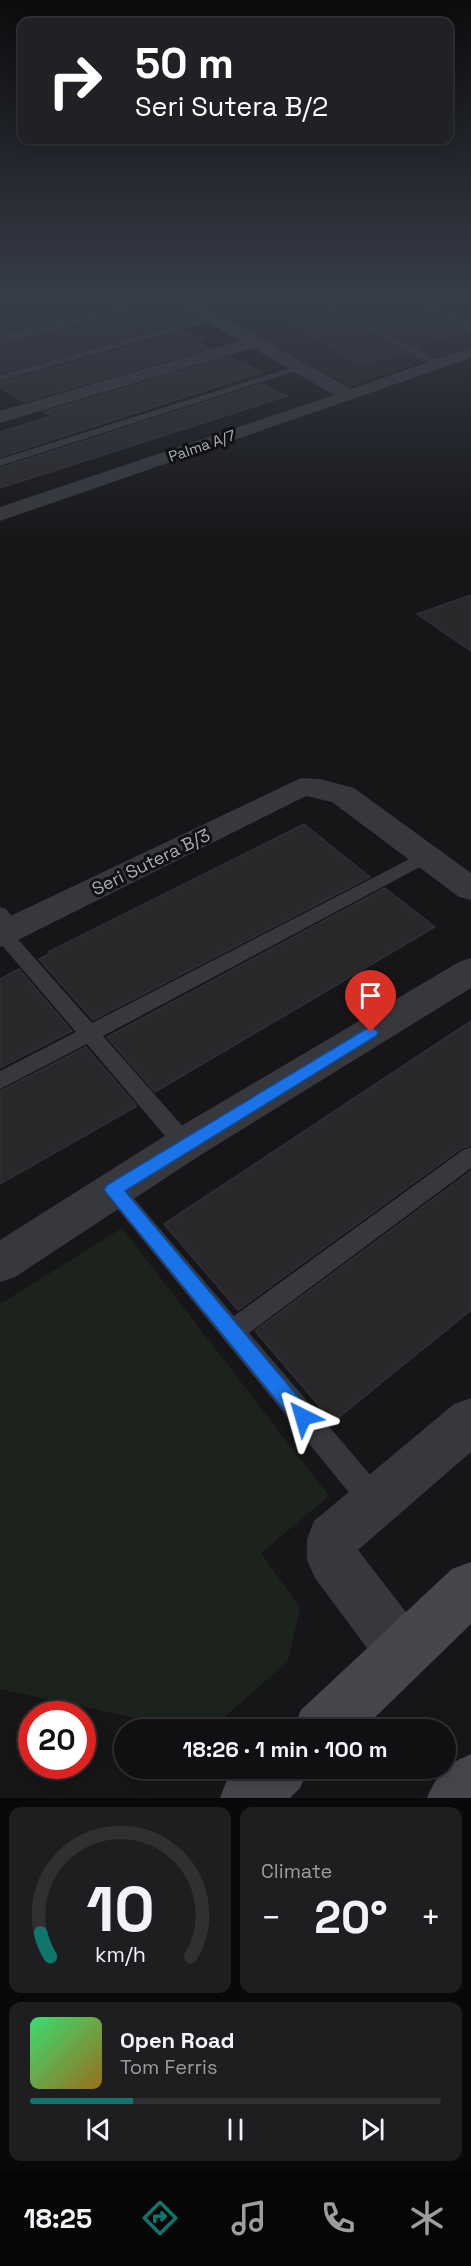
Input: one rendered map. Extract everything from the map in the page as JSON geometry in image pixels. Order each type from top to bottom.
[{"type":"main road","points":[[333,1719],[471,1588]]},
{"type":"main road","points":[[249,1798],[269,1779]]},
{"type":"main road","points":[[456,1798],[471,1783]]},
{"type":"street","points":[[3,414],[133,377]]},
{"type":"street","points":[[316,377],[349,396]]},
{"type":"street","points":[[362,377],[377,385]]},
{"type":"street","name":"Palma A/7","points":[[0,514],[349,396],[398,377]]},
{"type":"street","name":"Seri Sutera B/3","points":[[4,928],[301,787],[320,788],[343,795],[426,856]]},
{"type":"street","points":[[426,856],[471,889]]},
{"type":"street","points":[[0,1263],[185,1144],[471,971]]},
{"type":"street","points":[[403,1652],[333,1560],[332,1539],[471,1421]]},
{"type":"lane","points":[[0,463],[272,377]]},
{"type":"lane","points":[[0,1081],[426,856]]},
{"type":"lane","points":[[4,928],[88,1034],[185,1144]]},
{"type":"lane","points":[[231,1332],[471,1156]]},
{"type":"lane","points":[[113,1190],[375,1503]]},
{"type":"shaded area","points":[[332,377],[380,377],[350,387]]},
{"type":"shaded area","points":[[122,1228],[329,1496],[261,1553],[300,1608],[288,1661],[222,1719],[140,1719],[96,1710],[96,1701],[56,1701],[0,1689],[0,1304]]},
{"type":"building","points":[[22,377],[110,377],[24,402],[0,388],[0,383]]},
{"type":"building","points":[[162,377],[247,377],[0,457],[0,432],[52,416],[44,412]]},
{"type":"building","points":[[262,384],[287,396],[0,488],[0,468]]},
{"type":"building","points":[[471,595],[471,651],[417,614]]},
{"type":"building","points":[[304,824],[370,877],[93,1020],[39,959],[49,954],[48,952]]},
{"type":"building","points":[[385,888],[435,927],[155,1092],[107,1037]]},
{"type":"building","points":[[19,969],[72,1031],[0,1068],[0,979]]},
{"type":"building","points":[[471,1021],[471,1145],[462,1148],[238,1310],[164,1224]]},
{"type":"building","points":[[86,1047],[137,1106],[0,1184],[0,1091]]},
{"type":"building","points":[[471,1171],[471,1310],[333,1422],[255,1331]]},
{"type":"route","points":[[303,1417],[113,1190],[371,1032]]}]
